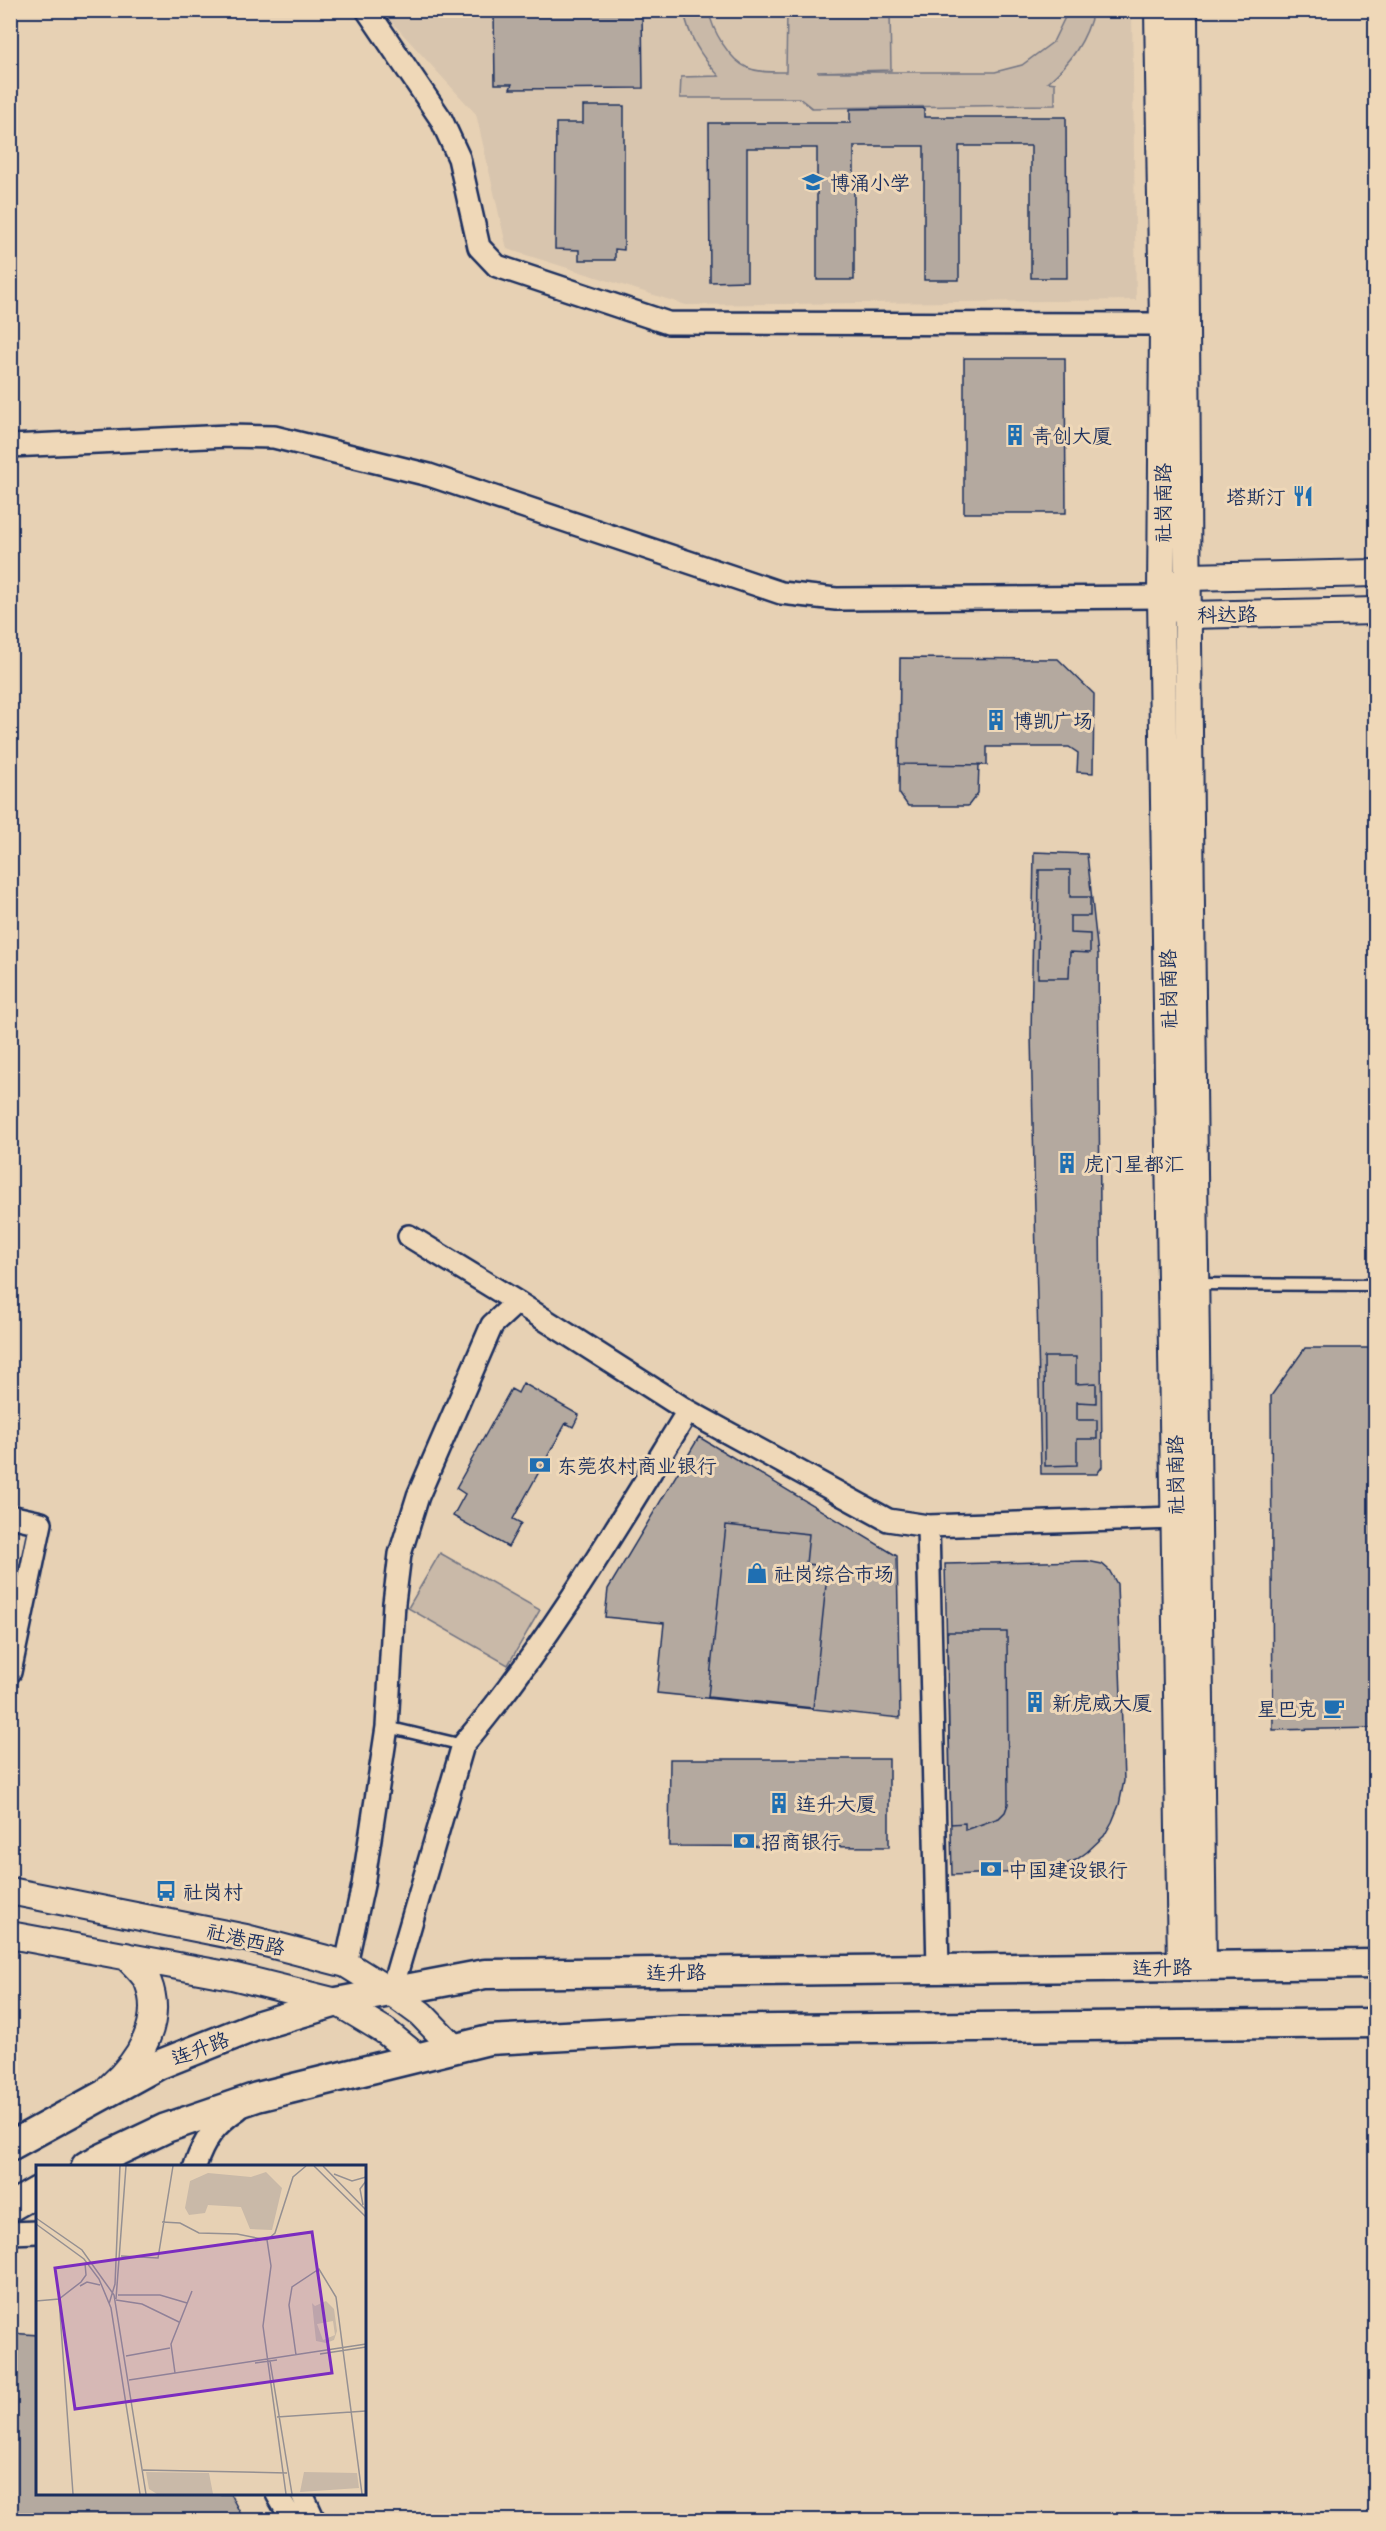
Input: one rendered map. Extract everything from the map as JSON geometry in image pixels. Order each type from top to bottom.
[{"type":"main road","name":"连升路","points":[[10,2146],[158,2065],[256,2026],[337,2002],[485,1974],[1376,1964]]},
{"type":"main road","points":[[88,2165],[166,2127],[257,2097],[489,2040],[679,2030],[1376,2023]]},
{"type":"main road","points":[[10,2207],[36,2192]]},
{"type":"street","points":[[367,10],[441,119],[459,158],[478,247],[497,266],[668,323],[1163,324]]},
{"type":"street","name":"社岗南路","points":[[1158,10],[1163,324],[1161,597],[1184,1285],[1175,1518],[1192,1967]]},
{"type":"street","name":"社岗南路","points":[[1184,10],[1188,577],[1184,1285],[1192,1967]]},
{"type":"street","points":[[10,446],[228,436],[274,437],[429,475],[781,593],[836,599],[1161,597]]},
{"type":"street","name":"科达路","points":[[1376,573],[1188,577],[1161,597],[1188,615],[1376,611]]},
{"type":"street","points":[[409,1236],[688,1411],[888,1520],[928,1526],[1175,1518]]},
{"type":"street","points":[[346,1964],[363,1885],[387,1727],[394,1603],[400,1554],[415,1505],[492,1325],[517,1302]]},
{"type":"street","points":[[391,1992],[463,1745],[493,1709],[577,1591],[688,1411]]},
{"type":"street","points":[[10,1516],[41,1524],[10,1672]]},
{"type":"street","points":[[928,1526],[938,1969]]},
{"type":"street","name":"社港西路","points":[[10,1891],[246,1938],[346,1964],[421,2014],[454,2048]]},
{"type":"street","name":"社港西路","points":[[10,1935],[232,1976],[337,2002],[385,2031],[417,2057]]},
{"type":"street","points":[[99,2097],[129,2070],[149,2037],[153,2008],[147,1981],[126,1956]]},
{"type":"street","points":[[195,2165],[202,2146],[221,2120],[257,2097]]},
{"type":"street","points":[[10,2233],[36,2232]]},
{"type":"street","points":[[279,2495],[292,2520]]},
{"type":"street","points":[[303,2495],[314,2520]]},
{"type":"lane","points":[[1184,1285],[1376,1285]]},
{"type":"lane","points":[[387,1727],[463,1745]]},
{"type":"shaded area","name":"博涌小学","points":[[389,10],[1132,11],[1136,300],[686,305],[507,249],[476,114],[388,18]]},
{"type":"shaded area","points":[[684,11],[709,11],[722,44],[741,64],[753,70],[786,72],[787,11],[890,11],[891,70],[817,72],[995,72],[1022,65],[1053,42],[1068,11],[1093,11],[1082,41],[1063,67],[1048,82],[1055,83],[1055,105],[812,108],[799,98],[680,98],[681,77],[719,76],[697,46],[689,30]]},
{"type":"shaded area","points":[[440,1553],[540,1610],[508,1665],[408,1608]]},
{"type":"building","points":[[494,10],[642,10],[643,88],[510,89],[512,84],[495,84]]},
{"type":"building","points":[[583,106],[624,106],[624,250],[615,249],[615,260],[579,260],[579,250],[555,249],[556,123],[583,123]]},
{"type":"building","points":[[924,108],[924,117],[1066,117],[1067,278],[1031,278],[1031,146],[959,146],[959,280],[924,280],[924,146],[854,146],[854,280],[817,280],[817,148],[747,148],[747,281],[710,282],[709,123],[850,123],[850,109]]},
{"type":"building","name":"青创大厦","points":[[964,358],[1065,358],[1066,513],[964,513]]},
{"type":"building","name":"博凯广场","points":[[900,658],[1058,659],[1094,694],[1093,773],[1077,772],[1078,753],[1069,747],[987,747],[987,765],[899,764]]},
{"type":"building","name":"博凯广场","points":[[900,658],[1058,659],[1094,694],[1093,773],[1077,772],[1078,753],[1069,747],[987,747],[987,765],[979,764],[978,793],[968,806],[908,806],[899,793]]},
{"type":"building","name":"虎门星都汇","points":[[1034,852],[1087,854],[1098,955],[1102,1467],[1097,1474],[1041,1474],[1031,1036]]},
{"type":"building","points":[[1039,870],[1070,870],[1070,897],[1090,897],[1090,916],[1070,916],[1070,933],[1090,934],[1090,953],[1070,952],[1069,978],[1038,978]]},
{"type":"building","points":[[1305,1348],[1376,1348],[1376,1728],[1273,1730],[1271,1396]]},
{"type":"building","points":[[1044,1357],[1076,1357],[1076,1384],[1096,1383],[1096,1403],[1077,1402],[1077,1420],[1097,1420],[1097,1439],[1077,1439],[1077,1465],[1045,1466]]},
{"type":"building","points":[[523,1383],[579,1415],[573,1427],[566,1423],[513,1519],[521,1523],[508,1547],[453,1516],[465,1494],[456,1488],[511,1389],[518,1393]]},
{"type":"building","name":"社岗综合市场","points":[[699,1437],[897,1556],[900,1718],[657,1693],[664,1623],[605,1617],[608,1589]]},
{"type":"building","points":[[726,1525],[809,1534],[806,1564],[828,1566],[813,1708],[708,1697]]},
{"type":"building","name":"新虎威大厦","points":[[1087,1561],[1102,1564],[1109,1570],[1117,1584],[1124,1781],[1119,1805],[1112,1822],[1104,1836],[1087,1852],[1076,1860],[1049,1871],[952,1875],[945,1564]]},
{"type":"building","points":[[947,1632],[1007,1632],[1008,1804],[1005,1812],[999,1818],[965,1830],[965,1823],[951,1824]]},
{"type":"building","name":"连升大厦","points":[[670,1759],[889,1759],[889,1847],[669,1846]]},
{"type":"building","points":[[10,2333],[36,2335],[36,2495],[231,2495],[244,2520],[10,2520]]},
{"type":"place","name":"博涌小学","points":[[813,182]]},
{"type":"place","name":"青创大厦","points":[[1015,435]]},
{"type":"place","name":"塔斯汀","points":[[1303,496]]},
{"type":"place","name":"博凯广场","points":[[996,720]]},
{"type":"place","name":"虎门星都汇","points":[[1067,1163]]},
{"type":"place","name":"东莞农村商业银行","points":[[540,1465]]},
{"type":"place","name":"社岗综合市场","points":[[757,1573]]},
{"type":"place","name":"新虎威大厦","points":[[1035,1702]]},
{"type":"place","name":"星巴克","points":[[1334,1708]]},
{"type":"place","name":"连升大厦","points":[[779,1803]]},
{"type":"place","name":"招商银行","points":[[744,1841]]},
{"type":"place","name":"中国建设银行","points":[[991,1869]]},
{"type":"place","name":"社岗村","points":[[166,1891]]}]
